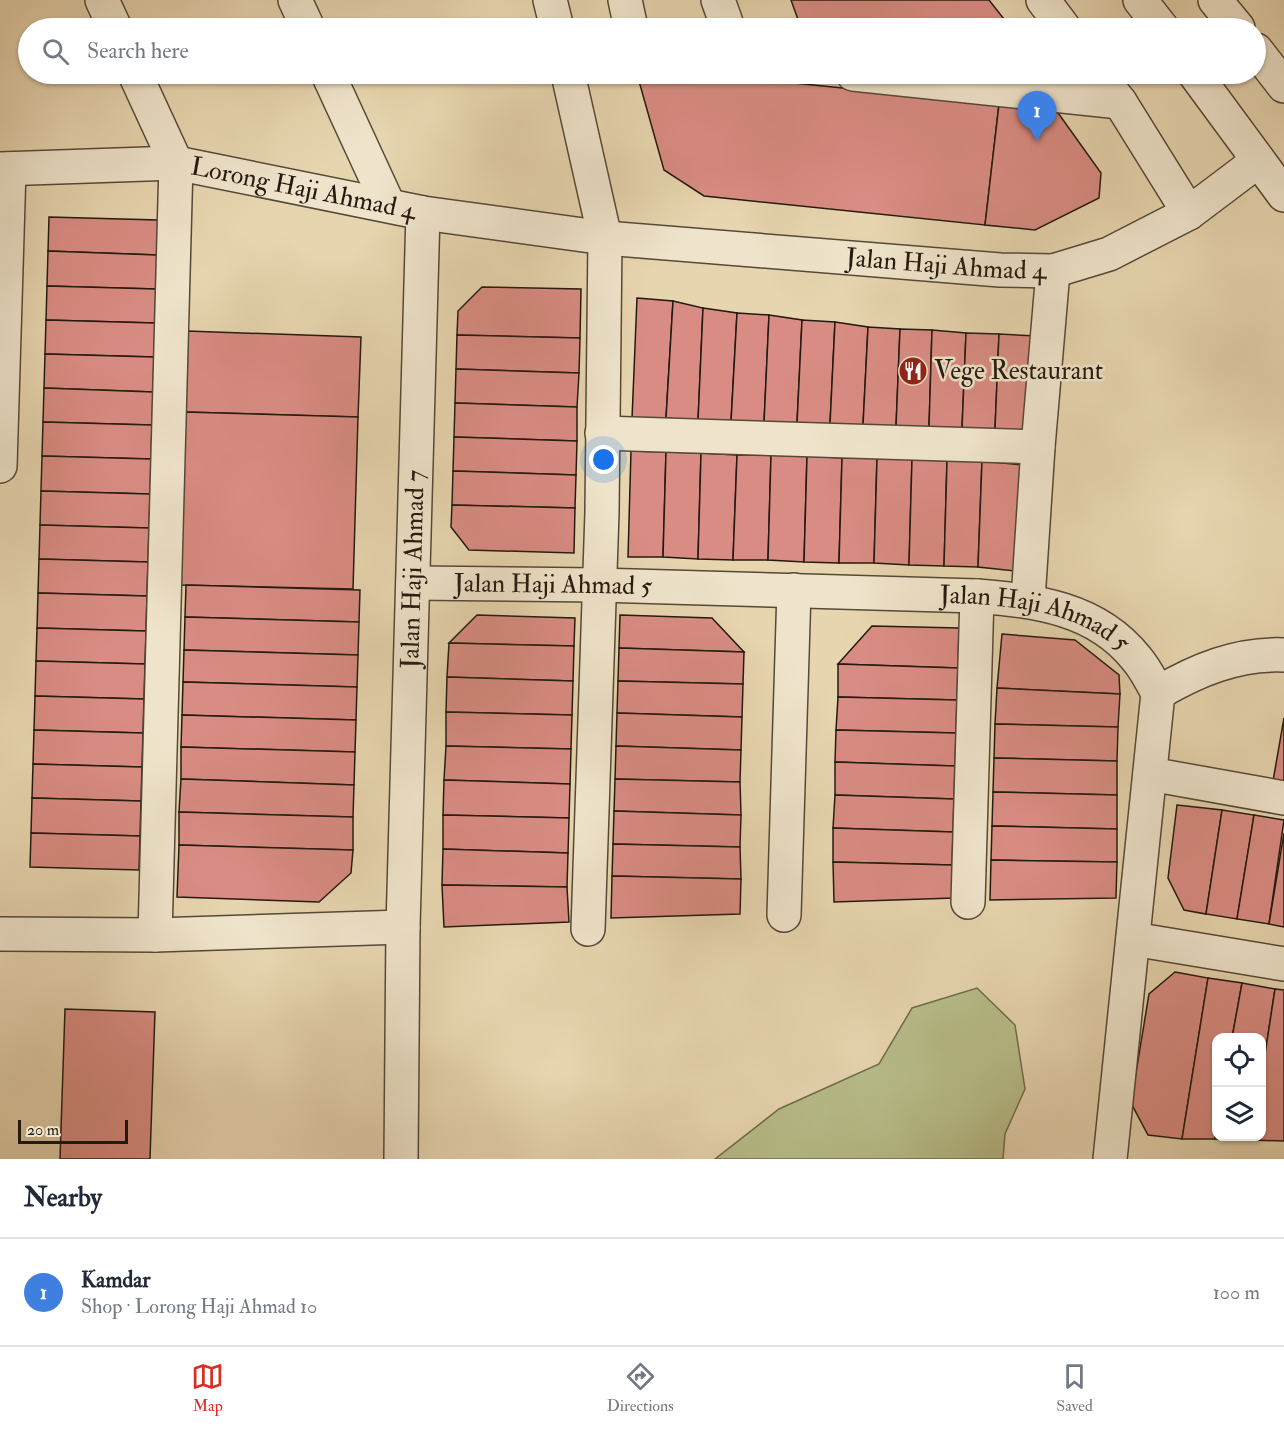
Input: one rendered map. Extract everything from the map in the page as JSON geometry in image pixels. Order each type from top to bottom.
[{"type":"street","points":[[102,0],[110,18]]},
{"type":"street","points":[[295,0],[303,18]]},
{"type":"street","points":[[550,0],[554,18]]},
{"type":"street","points":[[625,0],[629,18]]},
{"type":"street","points":[[718,0],[724,18]]},
{"type":"street","points":[[1043,0],[1056,18]]},
{"type":"street","points":[[1140,0],[1154,18]]},
{"type":"street","points":[[1215,0],[1230,18]]},
{"type":"street","points":[[1266,63],[1284,86]]},
{"type":"street","points":[[140,84],[176,163],[154,935]]},
{"type":"street","points":[[333,84],[388,204]]},
{"type":"street","points":[[570,84],[605,238],[588,929]]},
{"type":"street","points":[[948,84],[1120,102]]},
{"type":"street","points":[[1106,84],[1120,102],[1190,213]]},
{"type":"street","points":[[1202,84],[1284,195]]},
{"type":"street","name":"Jalan Haji Ahmad 4","points":[[605,238],[1000,270],[1053,271],[1109,254],[1190,213],[1258,161]]},
{"type":"street","name":"Lorong Haji Ahmad 4","points":[[5,169],[176,163],[388,204],[423,213],[605,238]]},
{"type":"street","points":[[0,466],[5,169]]},
{"type":"street","name":"Jalan Haji Ahmad 7","points":[[400,1159],[403,927],[423,213]]},
{"type":"street","points":[[1028,600],[1053,271]]},
{"type":"street","points":[[602,433],[1038,447]]},
{"type":"street","name":"Jalan Haji Ahmad 5","points":[[413,583],[794,590],[977,596],[1028,600],[1061,607],[1113,635],[1137,658],[1158,693]]},
{"type":"street","points":[[784,915],[794,590]]},
{"type":"street","points":[[968,902],[977,596]]},
{"type":"street","points":[[1110,1159],[1158,693],[1188,676],[1230,660],[1269,654],[1284,655]]},
{"type":"street","points":[[1150,774],[1284,798]]},
{"type":"street","points":[[0,934],[154,935],[403,927]]},
{"type":"street","points":[[1133,939],[1284,964]]},
{"type":"green space","points":[[977,988],[1015,1025],[1025,1089],[1005,1134],[1003,1159],[715,1159],[779,1109],[879,1064],[912,1008]]},
{"type":"building","points":[[791,0],[989,0],[1003,18],[797,18]]},
{"type":"building","points":[[640,84],[804,84],[999,104],[985,225],[704,196],[664,170]]},
{"type":"building","points":[[999,104],[1056,110],[1101,173],[1099,198],[1035,230],[985,225]]},
{"type":"building","points":[[49,217],[158,220],[157,255],[48,251]]},
{"type":"building","points":[[48,251],[157,255],[156,289],[47,286]]},
{"type":"building","points":[[47,286],[156,289],[155,323],[46,320]]},
{"type":"building","points":[[482,287],[581,289],[580,338],[457,335],[458,311]]},
{"type":"building","points":[[637,298],[673,301],[666,418],[632,419]]},
{"type":"building","points":[[673,301],[703,308],[698,421],[666,418]]},
{"type":"building","points":[[703,308],[737,313],[731,422],[698,421]]},
{"type":"building","points":[[737,313],[769,315],[764,423],[731,422]]},
{"type":"building","points":[[769,315],[802,320],[797,424],[764,423]]},
{"type":"building","points":[[46,320],[155,323],[154,357],[45,354]]},
{"type":"building","points":[[802,320],[835,322],[830,424],[797,424]]},
{"type":"building","points":[[835,322],[868,327],[863,425],[830,424]]},
{"type":"building","points":[[868,327],[900,329],[896,427],[863,425]]},
{"type":"building","points":[[900,329],[932,330],[929,427],[896,427]]},
{"type":"building","points":[[932,330],[966,333],[962,429],[929,427]]},
{"type":"building","points":[[187,331],[361,337],[358,417],[185,412]]},
{"type":"building","points":[[966,333],[999,334],[995,429],[962,429]]},
{"type":"building","points":[[999,334],[1037,336],[1028,430],[995,429]]},
{"type":"building","points":[[457,335],[580,338],[579,373],[456,369]]},
{"type":"building","points":[[45,354],[154,357],[153,392],[44,388]]},
{"type":"building","points":[[456,369],[579,373],[577,407],[455,403]]},
{"type":"building","points":[[44,388],[153,392],[152,425],[43,422]]},
{"type":"building","points":[[455,403],[577,407],[577,441],[454,437]]},
{"type":"building","points":[[185,412],[358,417],[353,589],[179,585]]},
{"type":"building","points":[[43,422],[152,425],[151,459],[42,456]]},
{"type":"building","points":[[454,437],[577,441],[576,475],[453,471]]},
{"type":"building","points":[[631,451],[666,452],[663,557],[628,557]]},
{"type":"building","points":[[666,452],[701,453],[698,559],[663,557]]},
{"type":"building","points":[[701,453],[737,455],[733,560],[698,559]]},
{"type":"building","points":[[737,455],[771,455],[768,560],[733,560]]},
{"type":"building","points":[[771,455],[807,456],[804,562],[768,560]]},
{"type":"building","points":[[42,456],[151,459],[150,494],[41,491]]},
{"type":"building","points":[[807,456],[842,458],[839,563],[804,562]]},
{"type":"building","points":[[842,458],[877,458],[874,563],[839,563]]},
{"type":"building","points":[[877,458],[912,459],[909,565],[874,563]]},
{"type":"building","points":[[912,459],[947,461],[944,566],[909,565]]},
{"type":"building","points":[[947,461],[982,461],[978,567],[944,566]]},
{"type":"building","points":[[982,461],[1023,465],[1015,571],[978,567]]},
{"type":"building","points":[[453,471],[576,475],[575,508],[452,505]]},
{"type":"building","points":[[41,491],[150,494],[149,528],[40,525]]},
{"type":"building","points":[[452,505],[575,508],[574,553],[469,550],[451,527]]},
{"type":"building","points":[[40,525],[149,528],[148,562],[39,559]]},
{"type":"building","points":[[39,559],[148,562],[147,596],[38,593]]},
{"type":"building","points":[[186,585],[360,590],[359,622],[185,617]]},
{"type":"building","points":[[38,593],[147,596],[146,631],[37,628]]},
{"type":"building","points":[[477,615],[575,618],[574,646],[449,643]]},
{"type":"building","points":[[620,615],[712,618],[744,652],[619,648]]},
{"type":"building","points":[[185,617],[359,622],[358,655],[184,650]]},
{"type":"building","points":[[872,626],[959,628],[958,668],[838,664]]},
{"type":"building","points":[[37,628],[146,631],[145,664],[36,661]]},
{"type":"building","points":[[1002,634],[1075,640],[1119,675],[1120,694],[997,688]]},
{"type":"building","points":[[449,643],[574,646],[573,681],[447,677]]},
{"type":"building","points":[[619,648],[744,652],[743,684],[618,681]]},
{"type":"building","points":[[184,650],[358,655],[357,687],[183,682]]},
{"type":"building","points":[[36,661],[145,664],[144,699],[35,696]]},
{"type":"building","points":[[838,664],[958,668],[957,700],[838,697]]},
{"type":"building","points":[[447,677],[573,681],[572,715],[446,712]]},
{"type":"building","points":[[618,681],[743,684],[742,717],[617,713]]},
{"type":"building","points":[[183,682],[357,687],[356,720],[182,715]]},
{"type":"building","points":[[997,688],[1120,694],[1118,727],[995,724]]},
{"type":"building","points":[[35,696],[144,699],[143,733],[34,730]]},
{"type":"building","points":[[838,697],[957,700],[956,733],[836,730]]},
{"type":"building","points":[[446,712],[572,715],[571,749],[446,746]]},
{"type":"building","points":[[617,713],[742,717],[741,750],[616,746]]},
{"type":"building","points":[[182,715],[356,720],[355,752],[181,747]]},
{"type":"building","points":[[1284,718],[1284,783],[1273,781]]},
{"type":"building","points":[[995,724],[1118,727],[1117,761],[994,758]]},
{"type":"building","points":[[34,730],[143,733],[142,767],[33,764]]},
{"type":"building","points":[[836,730],[956,733],[955,766],[835,762]]},
{"type":"building","points":[[446,746],[571,749],[570,784],[444,780]]},
{"type":"building","points":[[616,746],[741,750],[740,782],[615,779]]},
{"type":"building","points":[[181,747],[355,752],[354,785],[181,779]]},
{"type":"building","points":[[994,758],[1117,761],[1117,795],[993,792]]},
{"type":"building","points":[[835,762],[955,766],[954,799],[835,795]]},
{"type":"building","points":[[33,764],[142,767],[141,801],[32,798]]},
{"type":"building","points":[[181,779],[354,785],[353,817],[179,812]]},
{"type":"building","points":[[615,779],[740,782],[741,815],[614,811]]},
{"type":"building","points":[[444,780],[570,784],[569,818],[443,815]]},
{"type":"building","points":[[993,792],[1117,795],[1117,829],[992,826]]},
{"type":"building","points":[[835,795],[954,799],[953,832],[833,828]]},
{"type":"building","points":[[32,798],[141,801],[140,836],[31,833]]},
{"type":"building","points":[[1177,805],[1222,810],[1206,914],[1184,910],[1168,878]]},
{"type":"building","points":[[1222,810],[1254,815],[1237,919],[1206,914]]},
{"type":"building","points":[[614,811],[741,815],[740,847],[613,844]]},
{"type":"building","points":[[179,812],[353,817],[353,850],[179,845]]},
{"type":"building","points":[[443,815],[569,818],[568,853],[443,849]]},
{"type":"building","points":[[1254,815],[1284,820],[1269,924],[1237,919]]},
{"type":"building","points":[[992,826],[1117,829],[1117,862],[991,860]]},
{"type":"building","points":[[833,828],[953,832],[952,865],[833,862]]},
{"type":"building","points":[[31,833],[140,836],[139,870],[30,867]]},
{"type":"building","points":[[1284,833],[1284,927],[1269,924]]},
{"type":"building","points":[[613,844],[740,847],[741,879],[612,876]]},
{"type":"building","points":[[179,845],[353,850],[351,873],[319,902],[177,897]]},
{"type":"building","points":[[443,849],[568,853],[567,887],[442,885]]},
{"type":"building","points":[[991,860],[1117,862],[1116,898],[990,900]]},
{"type":"building","points":[[833,862],[952,865],[954,898],[834,902]]},
{"type":"building","points":[[612,876],[741,879],[740,914],[611,918]]},
{"type":"building","points":[[442,885],[567,887],[569,922],[444,927]]},
{"type":"building","points":[[1175,972],[1208,978],[1182,1139],[1148,1135],[1131,1103],[1149,994]]},
{"type":"building","points":[[1208,978],[1242,983],[1233,1033],[1212,1033],[1212,1139],[1182,1139]]},
{"type":"building","points":[[1242,983],[1275,989],[1266,1048],[1266,1033],[1233,1033]]},
{"type":"building","points":[[1275,989],[1284,990],[1284,1141],[1266,1140],[1266,1048]]},
{"type":"building","points":[[65,1009],[155,1012],[150,1159],[60,1159]]},
{"type":"place","name":"Kamdar","points":[[1037,141]]},
{"type":"place","name":"Vege Restaurant","points":[[913,371]]}]
